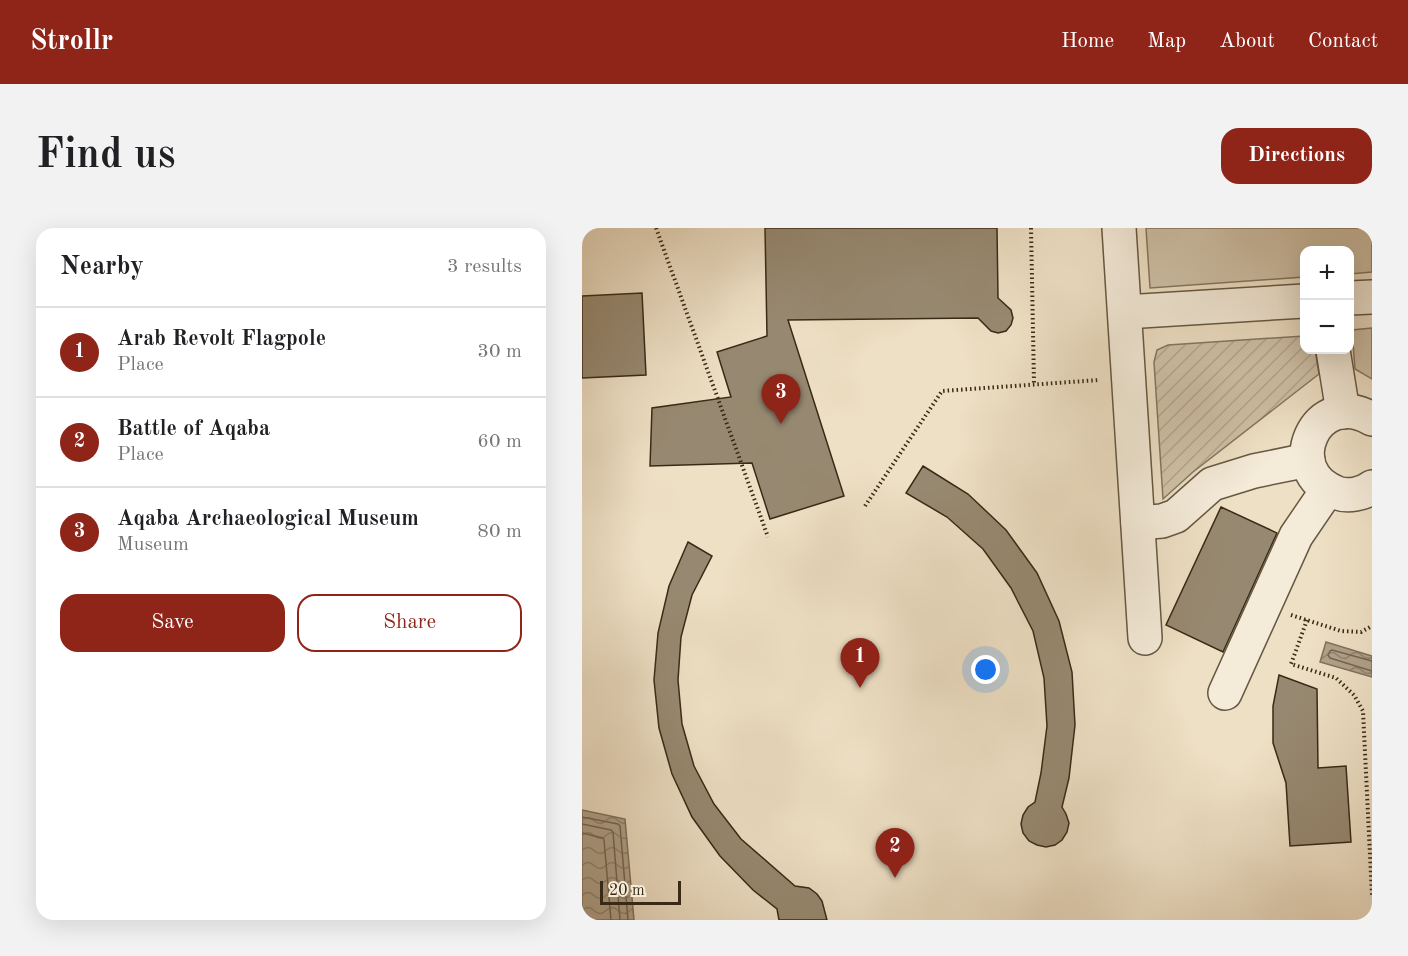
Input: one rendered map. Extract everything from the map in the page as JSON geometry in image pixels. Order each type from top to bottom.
[{"type":"lane","points":[[1119,228],[1145,638]]},
{"type":"lane","points":[[1354,298],[1372,297]]},
{"type":"lane","points":[[1125,312],[1300,301]]},
{"type":"lane","points":[[1334,354],[1357,415],[1337,412],[1325,418],[1315,427],[1308,440],[1306,454],[1316,480],[1328,489],[1341,494],[1355,494],[1372,487]]},
{"type":"lane","points":[[1138,523],[1162,521],[1176,516],[1212,484],[1254,471],[1308,460]]},
{"type":"lane","points":[[1225,693],[1296,536],[1328,489]]},
{"type":"path","points":[[656,228],[768,537]]},
{"type":"path","points":[[1031,228],[1034,383]]},
{"type":"path","points":[[865,506],[942,391],[1129,378]]},
{"type":"path","points":[[1264,606],[1341,631],[1361,632],[1372,626]]},
{"type":"path","points":[[1307,620],[1291,664],[1336,678],[1354,695],[1363,711],[1372,896]]},
{"type":"shaded area","points":[[1146,228],[1372,228],[1372,272],[1354,274],[1354,246],[1300,246],[1300,277],[1150,288]]},
{"type":"shaded area","points":[[1372,328],[1372,379],[1355,369],[1354,330]]},
{"type":"shaded area","points":[[1300,336],[1300,354],[1316,354],[1319,374],[1193,472],[1163,499],[1154,362],[1157,350],[1168,345]]},
{"type":"water","points":[[1326,642],[1372,656],[1372,677],[1320,662]]},
{"type":"water","points":[[582,810],[625,819],[634,920],[582,920]]},
{"type":"building","points":[[765,228],[997,228],[998,298],[1011,310],[1013,318],[1006,331],[998,333],[991,331],[978,318],[788,320],[844,496],[770,519],[752,463],[650,466],[652,408],[731,397],[717,352],[767,336]]},
{"type":"building","points":[[642,293],[646,375],[582,378],[582,296]]},
{"type":"building","points":[[923,466],[968,494],[1006,530],[1037,573],[1059,621],[1072,672],[1075,725],[1069,778],[1062,807],[1069,823],[1062,840],[1055,845],[1046,847],[1029,841],[1023,833],[1021,824],[1028,807],[1035,802],[1047,726],[1044,678],[1033,631],[1011,588],[983,549],[947,517],[906,493]]},
{"type":"building","points":[[1221,507],[1277,533],[1223,652],[1166,625]]},
{"type":"building","points":[[688,542],[712,556],[692,595],[681,637],[678,680],[682,724],[694,766],[714,804],[741,839],[795,886],[809,888],[817,894],[822,901],[827,920],[779,920],[777,909],[753,890],[720,856],[692,817],[672,774],[659,728],[654,680],[658,633],[669,586]]},
{"type":"building","points":[[1279,675],[1317,689],[1318,768],[1346,766],[1351,842],[1290,846],[1286,783],[1273,743],[1273,706]]},
{"type":"place","name":"Aqaba Archaeological Museum","points":[[781,424]]},
{"type":"place","name":"Arab Revolt Flagpole","points":[[860,688]]},
{"type":"place","name":"Battle of Aqaba","points":[[895,878]]}]
